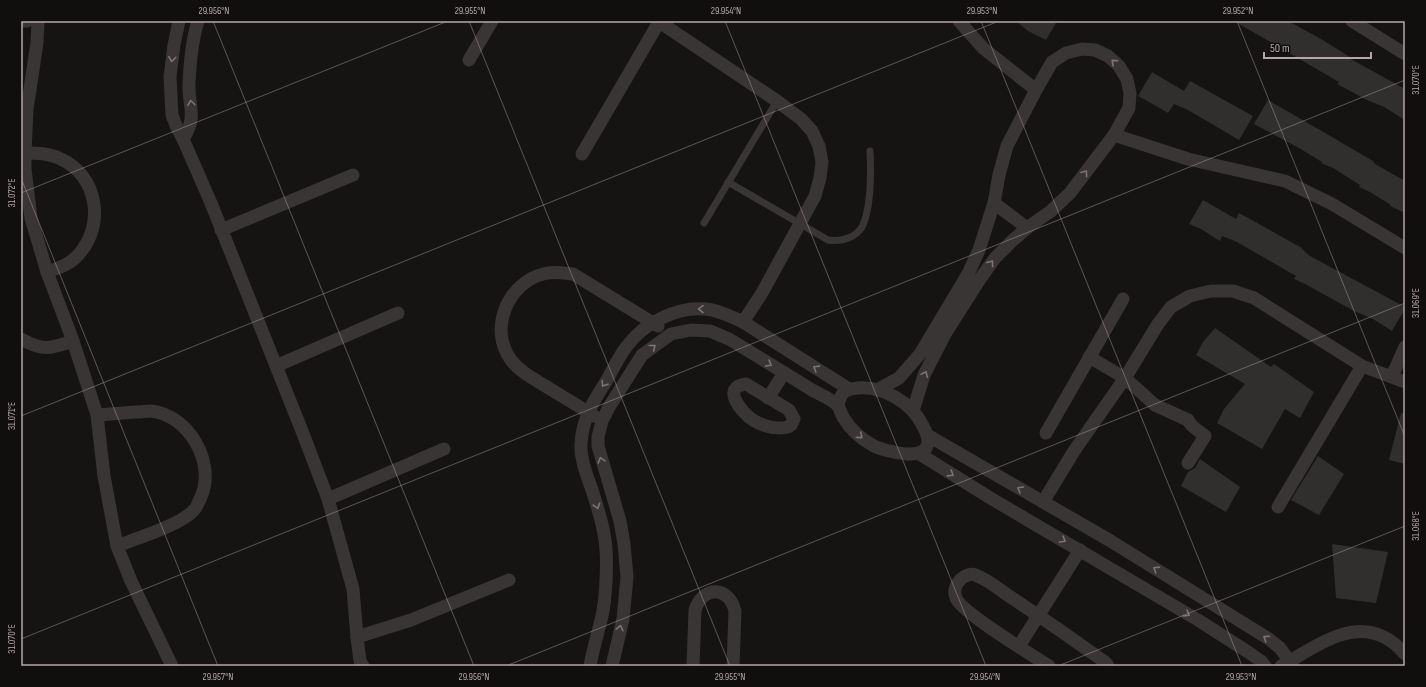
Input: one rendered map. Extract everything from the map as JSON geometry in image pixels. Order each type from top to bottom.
[{"type":"street","points":[[21,21],[27,21]]},
{"type":"street","points":[[38,21],[37,43],[27,109],[23,170],[26,220],[47,272],[97,415],[104,476],[117,546],[131,581],[172,666]]},
{"type":"street","points":[[179,21],[174,45],[170,83],[172,115],[221,230],[328,499],[353,589],[360,661],[363,666]]},
{"type":"street","points":[[183,139],[189,131],[192,121],[189,84],[192,45],[198,21]]},
{"type":"street","points":[[469,60],[492,21]]},
{"type":"street","points":[[582,154],[658,21],[777,101],[801,119],[812,131],[819,146],[822,162],[820,178],[814,196],[800,224],[762,293],[743,322]]},
{"type":"street","points":[[959,21],[983,48],[1036,90]]},
{"type":"street","points":[[1352,21],[1405,54]]},
{"type":"street","points":[[876,390],[899,378],[920,354],[969,272],[979,250],[994,203],[999,175],[1007,146],[1052,62],[1066,53],[1082,48],[1095,50],[1108,56],[1119,66],[1127,79],[1130,93],[1129,108],[1114,134],[1070,193],[1051,211],[1027,228],[995,258],[980,278],[946,334],[924,375],[913,411]]},
{"type":"street","points":[[1114,134],[1154,149],[1188,159],[1284,181],[1332,204],[1405,248]]},
{"type":"street","points":[[25,153],[46,154],[61,159],[75,168],[86,180],[92,195],[95,211],[94,227],[88,242],[78,255],[65,265],[47,272]]},
{"type":"street","points":[[221,230],[353,175]]},
{"type":"street","points":[[994,203],[1027,228]]},
{"type":"street","points":[[602,421],[519,370],[510,358],[503,344],[501,329],[503,314],[508,300],[518,288],[532,278],[544,274],[559,272],[574,274],[671,334]]},
{"type":"street","points":[[1043,502],[1074,451],[1125,378],[1158,324],[1171,307],[1190,296],[1211,290],[1234,291],[1254,298],[1362,366],[1405,382]]},
{"type":"street","points":[[1046,433],[1123,299]]},
{"type":"street","points":[[590,666],[602,614],[606,568],[606,542],[600,514],[586,472],[581,444],[588,412],[627,346],[644,329],[672,314],[688,309],[707,309],[731,316],[743,322],[848,389]]},
{"type":"street","points":[[276,366],[398,313]]},
{"type":"street","points":[[612,666],[622,619],[627,577],[620,520],[600,456],[598,437],[602,421],[609,407],[642,355],[671,334],[691,330],[710,331],[729,339],[838,405],[850,427],[869,443],[893,453],[918,453],[923,451],[927,446],[927,435],[921,422],[913,411],[890,394],[862,388],[848,389],[843,393],[838,405]]},
{"type":"street","points":[[21,339],[35,346],[46,348],[72,341]]},
{"type":"street","points":[[1392,376],[1405,347]]},
{"type":"street","points":[[1090,357],[1125,378],[1155,405],[1188,420],[1190,424],[1204,436],[1188,463]]},
{"type":"street","points":[[1278,507],[1362,366]]},
{"type":"street","points":[[768,398],[784,373]]},
{"type":"street","points":[[97,415],[152,411],[165,415],[177,421],[187,430],[201,453],[204,466],[205,480],[202,493],[195,510],[182,520],[117,546]]},
{"type":"street","points":[[927,435],[1109,540],[1269,639],[1280,648],[1288,664],[1325,641],[1344,633],[1361,631],[1377,634],[1392,641],[1405,654]]},
{"type":"street","points":[[328,499],[444,449]]},
{"type":"street","points":[[918,453],[1261,660],[1265,666]]},
{"type":"street","points":[[1019,646],[1080,550]]},
{"type":"street","points":[[1049,666],[994,630],[961,606],[956,599],[955,594],[957,583],[963,577],[975,575],[1039,616],[1105,662],[1108,666]]},
{"type":"street","points":[[357,637],[411,620],[509,580]]},
{"type":"street","points":[[693,666],[695,610],[703,595],[711,592],[720,592],[727,596],[733,603],[735,611],[733,666]]},
{"type":"lane","points":[[704,223],[777,101]]},
{"type":"lane","points":[[728,182],[828,240],[836,242],[855,234],[862,226],[867,208],[870,151]]},
{"type":"building","points":[[1016,21],[1057,21],[1046,40],[1028,31]]},
{"type":"building","points":[[1234,21],[1288,21],[1321,39],[1350,57],[1349,58],[1405,89],[1405,120],[1384,107],[1337,84],[1339,82]]},
{"type":"building","points":[[1152,72],[1184,91],[1190,81],[1253,116],[1239,140],[1188,110],[1174,104],[1168,113],[1138,96]]},
{"type":"building","points":[[1268,100],[1405,181],[1405,213],[1390,206],[1391,205],[1370,192],[1359,187],[1360,185],[1333,168],[1321,163],[1322,162],[1299,148],[1254,124]]},
{"type":"building","points":[[1203,200],[1236,219],[1239,213],[1302,248],[1310,256],[1405,307],[1392,331],[1373,319],[1354,311],[1294,279],[1296,276],[1237,242],[1222,236],[1220,241],[1201,229],[1189,224]]},
{"type":"building","points":[[1215,328],[1271,367],[1274,364],[1314,392],[1300,418],[1285,409],[1262,449],[1217,423],[1224,409],[1245,384],[1196,355],[1203,342]]},
{"type":"building","points":[[1401,413],[1405,414],[1405,464],[1389,460]]},
{"type":"building","points":[[1318,456],[1344,474],[1319,515],[1291,500]]},
{"type":"building","points":[[1200,459],[1240,487],[1226,512],[1181,486],[1188,472],[1195,468]]},
{"type":"building","points":[[1332,544],[1388,552],[1376,603],[1336,598]]}]
